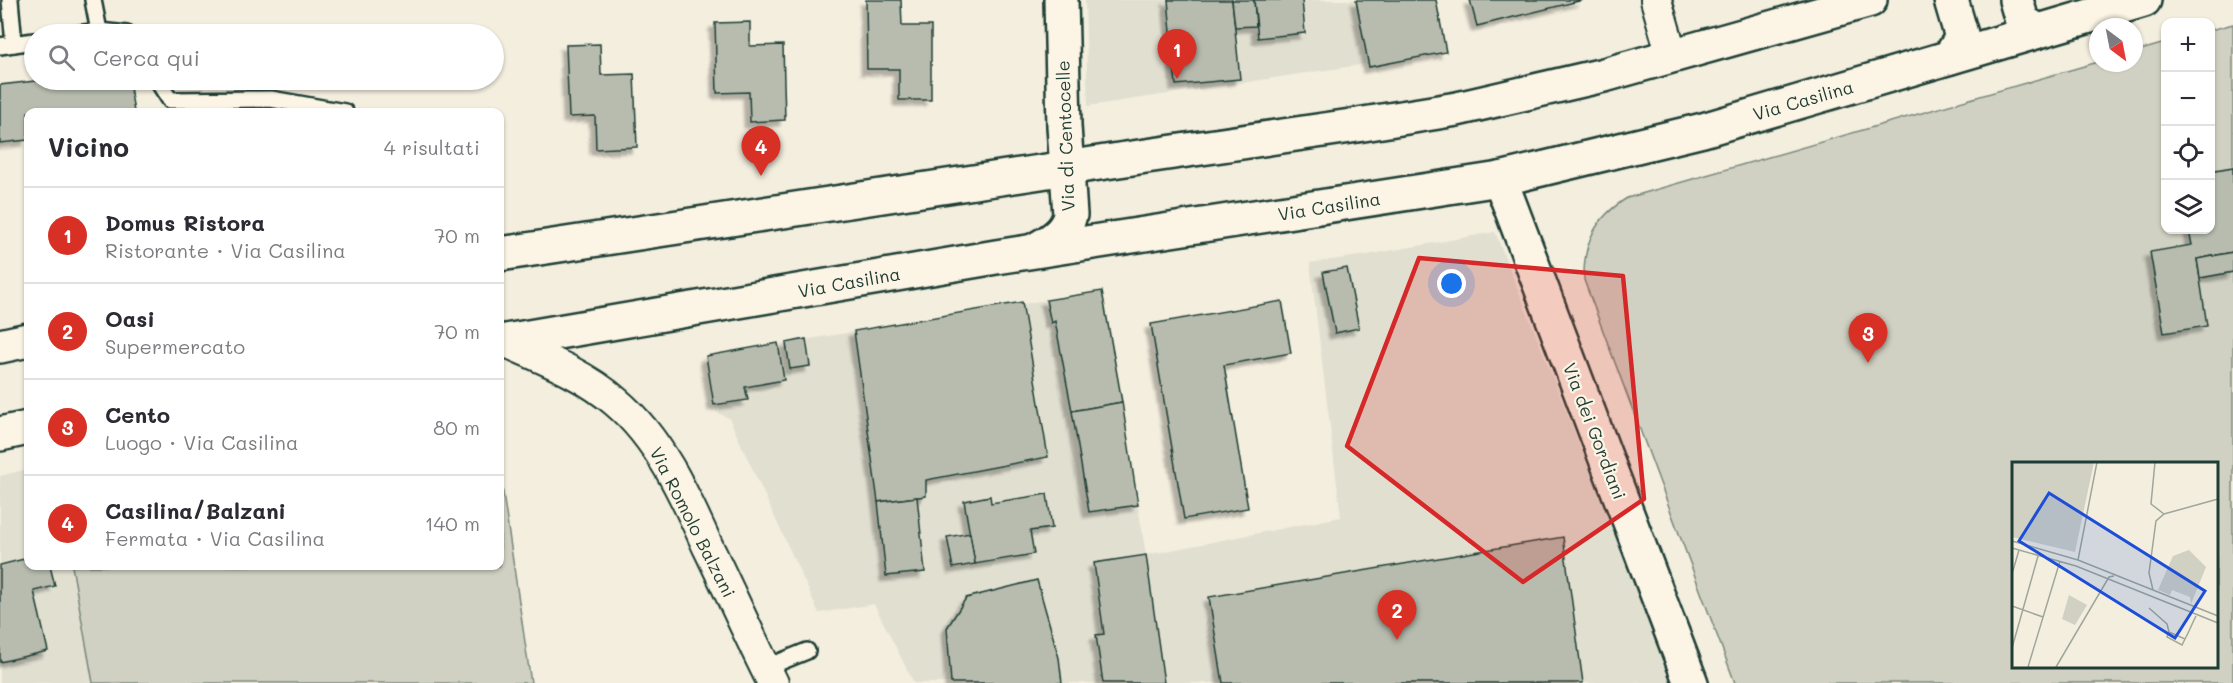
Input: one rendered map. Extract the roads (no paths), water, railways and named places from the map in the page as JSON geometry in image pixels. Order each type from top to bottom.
[{"type":"main road","name":"Via di Centocelle","points":[[1030,253],[1051,241],[1068,223],[1070,204],[1061,0]]},
{"type":"main road","points":[[504,253],[1457,108],[1604,75],[1870,0]]},
{"type":"main road","points":[[1950,57],[1961,34],[1951,0]]},
{"type":"main road","points":[[2016,0],[2022,21],[2038,31]]},
{"type":"main road","name":"Via Casilina","points":[[504,342],[904,273],[1500,178],[1703,130],[2144,0]]},
{"type":"main road","name":"Via dei Gordiani","points":[[1500,178],[1690,683]]},
{"type":"main road","points":[[0,346],[24,341]]},
{"type":"main road","points":[[0,434],[24,429]]},
{"type":"street","points":[[1656,0],[1672,56]]},
{"type":"street","name":"Via Romolo Balzani","points":[[504,343],[556,364],[594,385],[614,400],[645,431],[687,502],[769,676]]},
{"type":"lane","points":[[10,0],[7,45],[24,42]]},
{"type":"lane","points":[[93,0],[98,24]]},
{"type":"lane","points":[[164,90],[170,100],[271,99],[322,108]]},
{"type":"lane","name":"Via Romolo Balzani","points":[[769,676],[807,651]]},
{"type":"place","name":"Domus Ristora","points":[[1177,79]]},
{"type":"place","name":"Casilina/Balzani","points":[[761,176]]},
{"type":"place","name":"Cento","points":[[1868,363]]},
{"type":"place","name":"Oasi","points":[[1397,640]]}]
